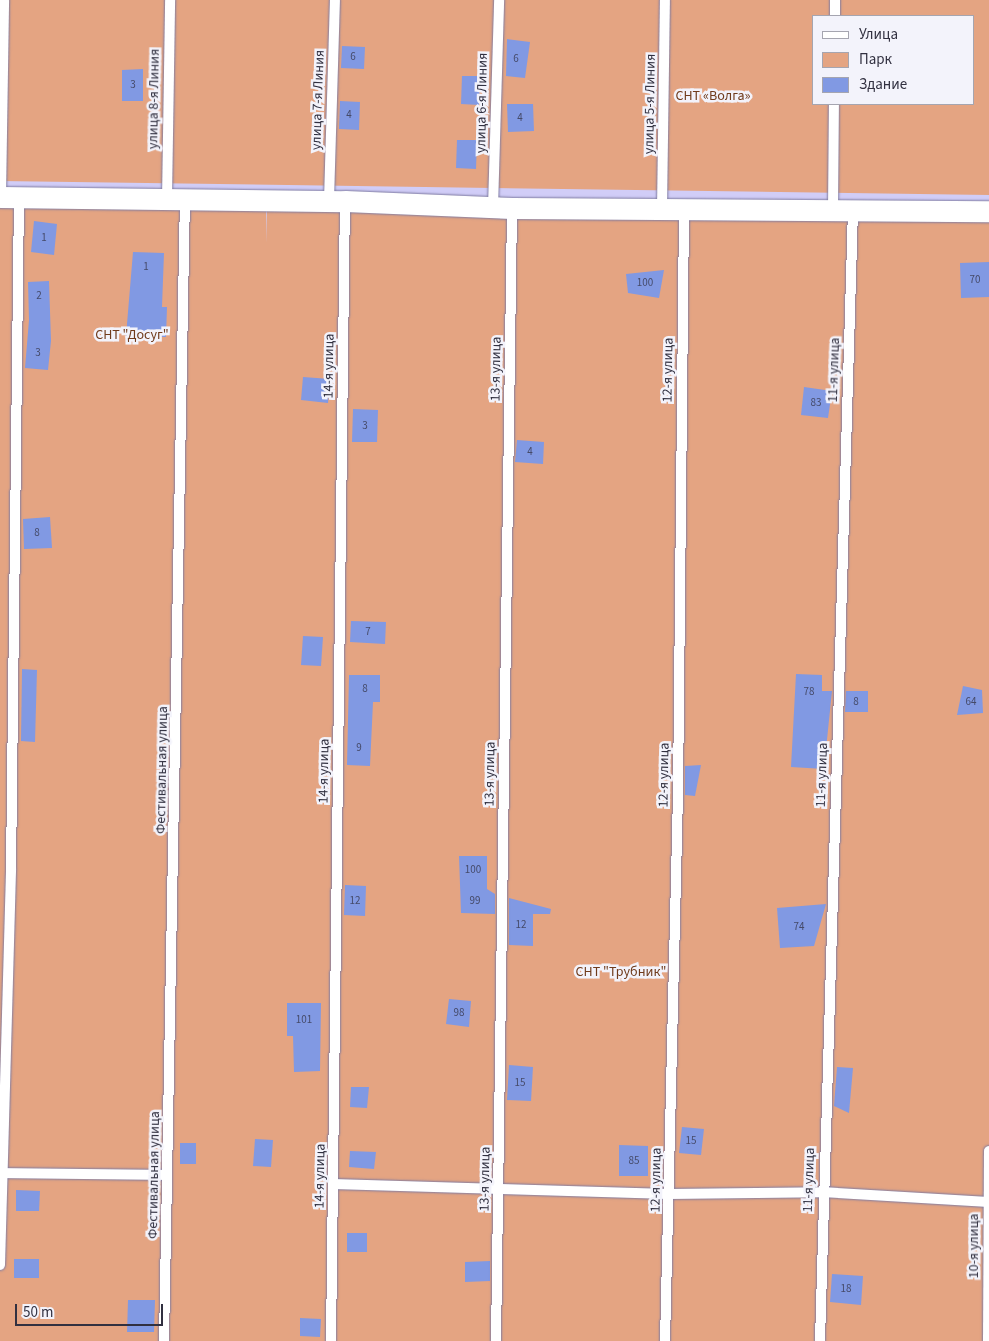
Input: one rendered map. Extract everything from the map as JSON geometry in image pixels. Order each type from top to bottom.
[{"type":"street","points":[[7,197],[337,200],[503,207],[989,211]]},
{"type":"lane","points":[[0,1265],[11,860],[4,0]]},
{"type":"lane","name":"улица 8-я Линия","points":[[170,0],[176,199]]},
{"type":"lane","name":"улица 7-я Линия","points":[[335,0],[337,200]]},
{"type":"lane","name":"улица 6-я Линия","points":[[498,0],[503,207]]},
{"type":"lane","name":"улица 5-я Линия","points":[[662,209],[666,0]]},
{"type":"lane","points":[[835,0],[835,15]]},
{"type":"lane","name":"11-я улица","points":[[820,1341],[843,210],[834,105]]},
{"type":"lane","name":"Фестивальная улица","points":[[164,1341],[176,199]]},
{"type":"lane","name":"14-я улица","points":[[331,1341],[337,200]]},
{"type":"lane","name":"13-я улица","points":[[496,1341],[503,207]]},
{"type":"lane","name":"12-я улица","points":[[665,1341],[678,793],[684,209]]},
{"type":"lane","name":"10-я улица","points":[[988,1341],[989,1151]]},
{"type":"lane","points":[[1,1173],[167,1175]]},
{"type":"lane","points":[[333,1184],[669,1194],[822,1192],[988,1202]]},
{"type":"green space","name":"СНТ «Волга»","points":[[0,0],[989,0],[989,195],[0,181]]},
{"type":"green space","name":"СНТ \"Трубник\"","points":[[0,201],[266,203],[266,243],[267,204],[989,214],[989,1341],[0,1341]]},
{"type":"building","points":[[507,39],[530,42],[525,78],[506,76]]},
{"type":"building","points":[[342,46],[365,47],[364,69],[341,68]]},
{"type":"building","points":[[143,69],[143,101],[122,101],[122,70]]},
{"type":"building","points":[[462,76],[480,76],[479,105],[461,104]]},
{"type":"building","points":[[340,101],[360,102],[359,130],[339,129]]},
{"type":"building","points":[[507,104],[533,104],[534,131],[508,132]]},
{"type":"building","points":[[457,140],[477,140],[476,169],[456,168]]},
{"type":"building","points":[[34,221],[57,224],[54,255],[31,252]]},
{"type":"building","points":[[133,252],[164,253],[162,307],[167,307],[166,337],[126,336]]},
{"type":"building","points":[[989,262],[989,297],[961,298],[960,263]]},
{"type":"building","points":[[664,270],[659,298],[628,293],[626,274]]},
{"type":"building","points":[[49,281],[51,341],[48,370],[25,368],[29,320],[28,282]]},
{"type":"building","points":[[303,377],[330,379],[328,403],[301,400]]},
{"type":"building","points":[[804,387],[832,391],[828,418],[801,415]]},
{"type":"building","points":[[353,409],[378,410],[377,442],[352,442]]},
{"type":"building","points":[[517,440],[544,442],[543,464],[515,462]]},
{"type":"building","points":[[50,517],[52,548],[24,549],[23,519]]},
{"type":"building","points":[[351,621],[386,622],[385,644],[350,642]]},
{"type":"building","points":[[303,636],[323,637],[321,666],[301,665]]},
{"type":"building","points":[[22,669],[37,670],[35,742],[21,741]]},
{"type":"building","points":[[796,674],[822,675],[822,691],[832,691],[824,769],[791,767]]},
{"type":"building","points":[[349,675],[380,675],[380,702],[373,702],[370,766],[347,765]]},
{"type":"building","points":[[963,686],[982,690],[983,713],[957,715]]},
{"type":"building","points":[[846,691],[868,691],[868,712],[845,712]]},
{"type":"building","points":[[701,765],[695,796],[685,795],[685,766]]},
{"type":"building","points":[[459,856],[487,856],[487,889],[495,894],[495,914],[461,913]]},
{"type":"building","points":[[345,885],[366,886],[365,916],[344,915]]},
{"type":"building","points":[[509,898],[551,909],[550,914],[533,914],[533,946],[509,945]]},
{"type":"building","points":[[826,904],[814,946],[780,948],[777,908]]},
{"type":"building","points":[[449,999],[471,1001],[469,1027],[446,1024]]},
{"type":"building","points":[[287,1003],[321,1003],[320,1071],[294,1072],[293,1036],[287,1036]]},
{"type":"building","points":[[509,1065],[533,1067],[531,1101],[507,1100]]},
{"type":"building","points":[[837,1067],[853,1068],[849,1113],[834,1106]]},
{"type":"building","points":[[351,1087],[369,1087],[367,1108],[350,1107]]},
{"type":"building","points":[[682,1127],[704,1129],[701,1155],[679,1153]]},
{"type":"building","points":[[255,1139],[273,1140],[271,1167],[253,1166]]},
{"type":"building","points":[[180,1143],[196,1143],[196,1164],[180,1164]]},
{"type":"building","points":[[619,1145],[648,1146],[648,1176],[619,1176]]},
{"type":"building","points":[[350,1151],[376,1152],[374,1169],[349,1167]]},
{"type":"building","points":[[16,1190],[40,1191],[39,1211],[16,1211]]},
{"type":"building","points":[[347,1233],[367,1233],[367,1252],[347,1252]]},
{"type":"building","points":[[14,1259],[39,1259],[39,1278],[14,1278]]},
{"type":"building","points":[[490,1261],[490,1281],[465,1282],[465,1262]]},
{"type":"building","points":[[832,1274],[863,1276],[861,1305],[830,1302]]},
{"type":"building","points":[[128,1300],[155,1300],[154,1332],[127,1332]]},
{"type":"building","points":[[300,1318],[321,1319],[320,1337],[300,1336]]},
{"type":"park label","name":"СНТ \"Досуг\"","points":[[132,335]]}]
